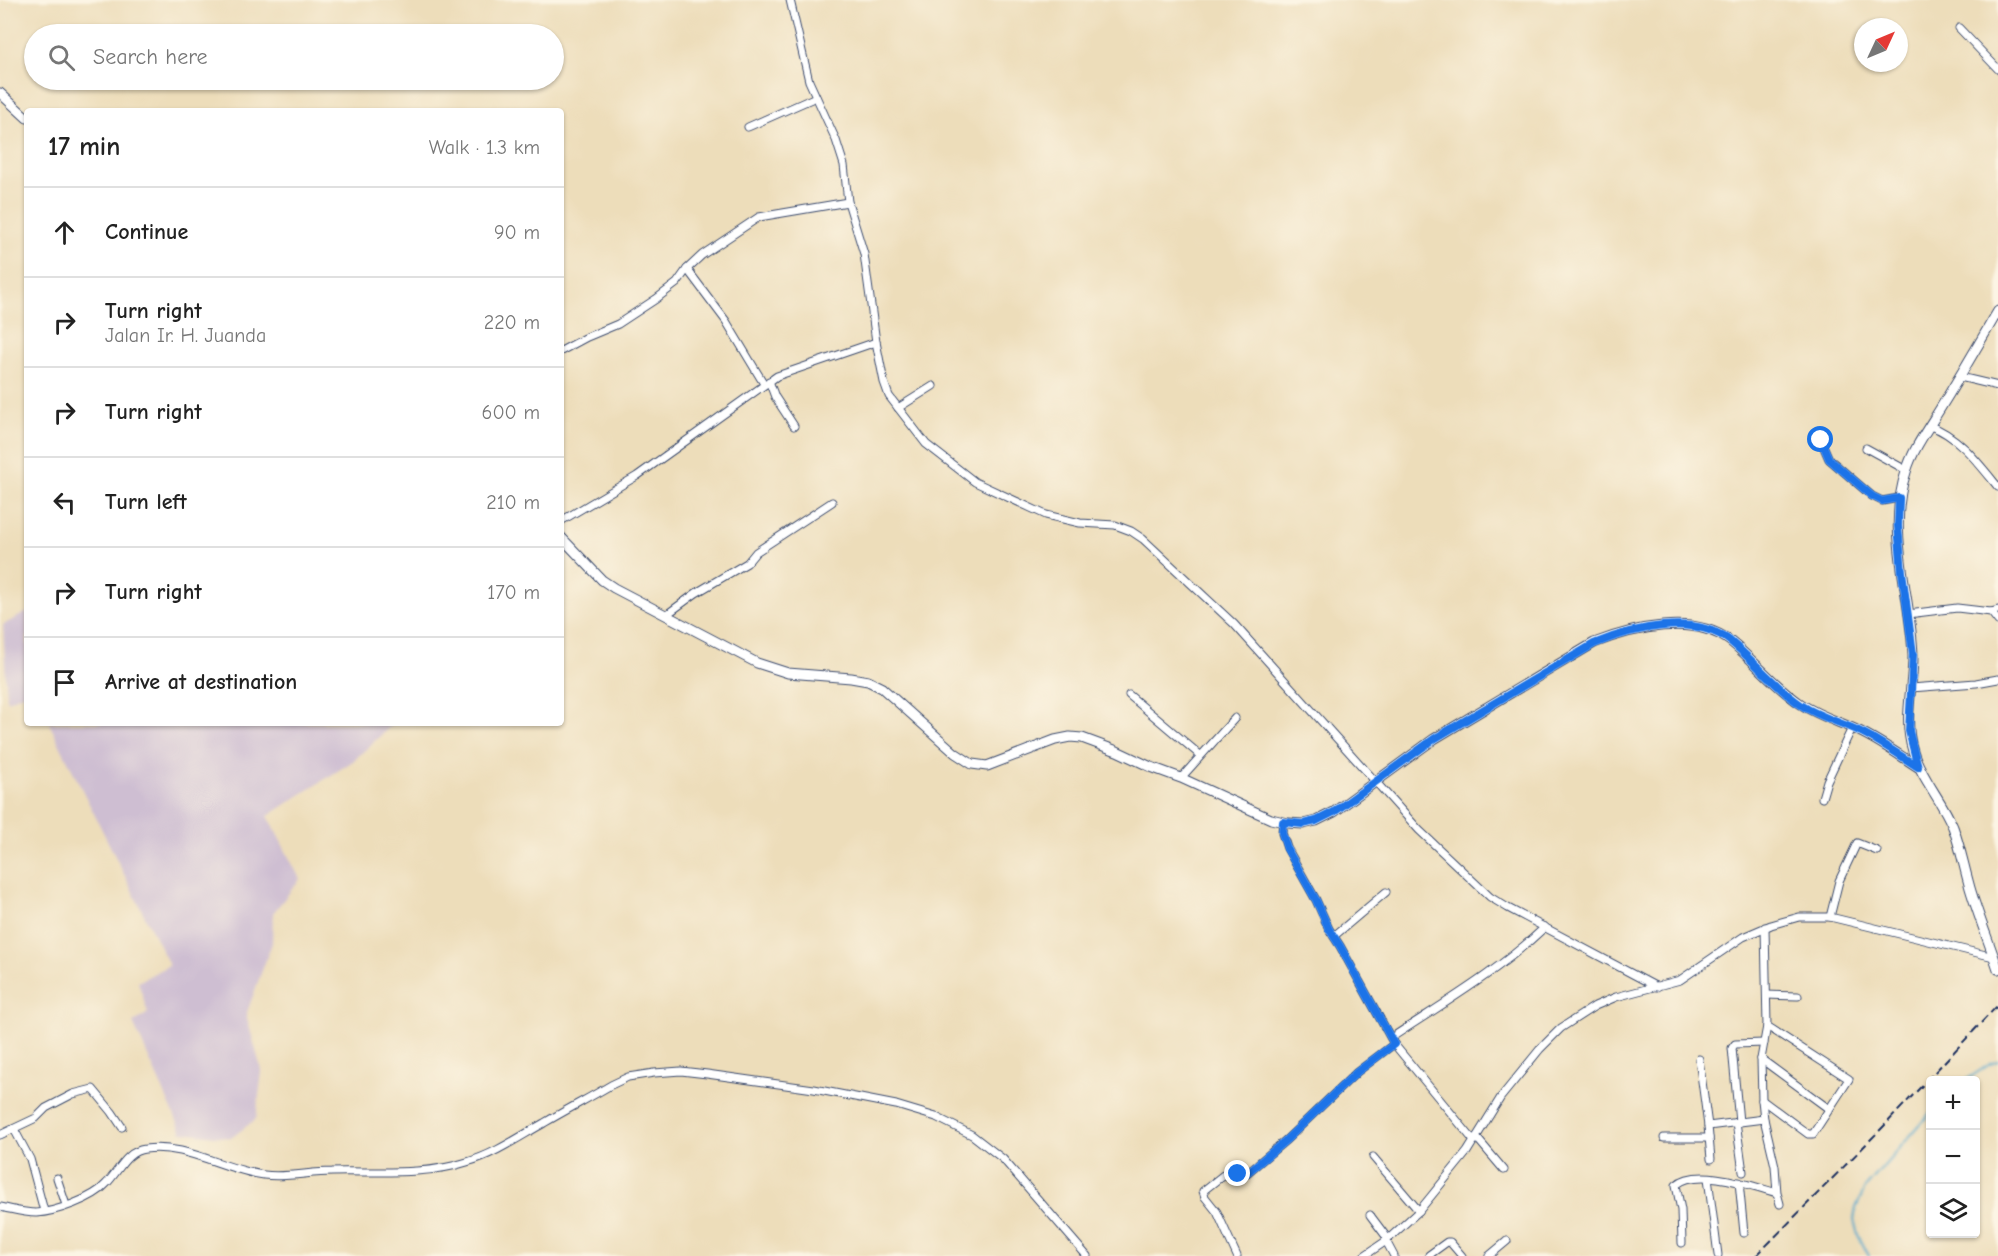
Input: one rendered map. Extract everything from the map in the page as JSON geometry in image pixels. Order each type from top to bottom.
[{"type":"street","points":[[790,0],[806,70],[841,154],[847,178],[849,202],[864,254],[884,382],[898,408],[930,448],[975,482],[1046,515],[1080,523],[1115,525],[1143,539],[1234,624],[1419,830],[1490,897],[1657,987]]},
{"type":"street","points":[[1959,28],[1998,69]]},
{"type":"street","points":[[0,93],[24,115]]},
{"type":"street","points":[[748,127],[816,97]]},
{"type":"street","points":[[564,350],[625,320],[668,291],[677,283],[687,268],[724,239],[759,217],[849,202]]},
{"type":"street","points":[[687,268],[726,321],[794,426]]},
{"type":"street","points":[[1998,310],[1906,470],[1899,498],[1898,526],[1913,654],[1909,731],[1918,767],[1942,803],[1953,828],[1972,895],[1998,969]]},
{"type":"street","points":[[564,519],[637,476],[766,382],[804,366],[876,342]]},
{"type":"street","points":[[1960,377],[1998,386]]},
{"type":"street","points":[[898,408],[933,386]]},
{"type":"street","points":[[1930,426],[1954,440],[1998,487]]},
{"type":"street","points":[[1815,434],[1829,459],[1872,496],[1882,501],[1899,498]]},
{"type":"street","points":[[1866,448],[1906,470]]},
{"type":"street","points":[[666,615],[696,593],[747,563],[756,552],[831,502]]},
{"type":"street","points":[[564,540],[602,580],[628,597],[747,659],[777,671],[851,678],[868,681],[882,688],[955,753],[972,764],[987,766],[1055,740],[1070,737],[1082,738],[1117,750],[1151,767],[1181,778],[1271,819],[1283,822],[1303,824],[1324,817],[1434,739],[1594,644],[1615,636],[1662,625],[1699,627],[1717,633],[1794,700],[1814,712],[1852,728],[1918,767]]},
{"type":"street","points":[[1908,614],[1957,608],[1995,611],[1998,621]]},
{"type":"street","points":[[1911,688],[1998,679]]},
{"type":"street","points":[[1129,695],[1200,755]]},
{"type":"street","points":[[1181,778],[1235,718]]},
{"type":"street","points":[[1822,798],[1827,781],[1852,728]]},
{"type":"street","points":[[1283,822],[1283,841],[1393,1041],[1504,1170]]},
{"type":"street","points":[[1830,917],[1839,881],[1857,843],[1877,851]]},
{"type":"street","points":[[1334,936],[1386,892]]},
{"type":"street","points":[[1364,1256],[1387,1240],[1419,1211],[1475,1139],[1519,1073],[1554,1034],[1584,1012],[1601,1003],[1686,978],[1727,947],[1765,927],[1798,917],[1830,917],[1994,957]]},
{"type":"street","points":[[1237,1256],[1203,1191],[1227,1172],[1243,1176],[1247,1173],[1393,1041],[1523,948],[1545,927]]},
{"type":"street","points":[[1765,927],[1767,1026],[1761,1059],[1762,1100],[1780,1204]]},
{"type":"street","points":[[1767,995],[1798,996]]},
{"type":"street","points":[[1762,1100],[1808,1134],[1815,1132],[1849,1078],[1767,1026]]},
{"type":"street","points":[[1743,1172],[1732,1048],[1735,1044],[1764,1043]]},
{"type":"street","points":[[1699,1059],[1711,1159]]},
{"type":"street","points":[[1761,1059],[1829,1109]]},
{"type":"street","points":[[0,1207],[35,1213],[93,1196],[136,1150],[161,1148],[202,1157],[245,1172],[288,1176],[310,1173],[413,1172],[466,1163],[490,1153],[628,1077],[681,1071],[814,1089],[896,1105],[944,1121],[972,1135],[1003,1159],[1087,1256]]},
{"type":"street","points":[[0,1135],[36,1119],[46,1108],[73,1094],[93,1089],[122,1127]]},
{"type":"street","points":[[1708,1126],[1764,1119]]},
{"type":"street","points":[[14,1130],[30,1160],[44,1211]]},
{"type":"street","points":[[1664,1138],[1708,1138]]},
{"type":"street","points":[[1374,1157],[1419,1211]]},
{"type":"street","points":[[1682,1243],[1681,1210],[1676,1185],[1685,1179],[1693,1177],[1739,1182],[1777,1193]]},
{"type":"street","points":[[57,1178],[66,1205]]},
{"type":"street","points":[[1708,1178],[1718,1255]]},
{"type":"street","points":[[1739,1182],[1744,1233]]},
{"type":"street","points":[[1370,1215],[1387,1240],[1394,1256]]},
{"type":"street","points":[[1489,1256],[1508,1241]]},
{"type":"street","points":[[1429,1255],[1450,1242],[1462,1256]]},
{"type":"shaded area","points":[[24,614],[24,693],[7,701],[3,625]]},
{"type":"shaded area","points":[[50,726],[391,726],[353,761],[268,816],[300,879],[273,913],[272,943],[246,1015],[262,1072],[256,1119],[231,1138],[182,1132],[133,1023],[148,1013],[138,982],[169,965]]},
{"type":"waterway","points":[[1972,1076],[1998,1061]]},
{"type":"waterway","points":[[1869,1256],[1858,1235],[1854,1220],[1856,1208],[1865,1188],[1926,1118]]},
{"type":"railway","points":[[1756,1256],[1884,1126],[1998,1005]]},
{"type":"route","points":[[1238,1174],[1243,1176],[1247,1173],[1286,1140],[1357,1072],[1394,1044],[1329,929],[1301,871],[1283,841],[1281,828],[1283,822],[1303,824],[1316,821],[1334,812],[1434,739],[1594,644],[1604,639],[1662,625],[1699,627],[1717,633],[1794,700],[1871,737],[1918,767],[1912,749],[1908,717],[1913,677],[1913,654],[1902,572],[1898,526],[1899,498],[1886,501],[1876,499],[1829,459],[1821,440]]}]
